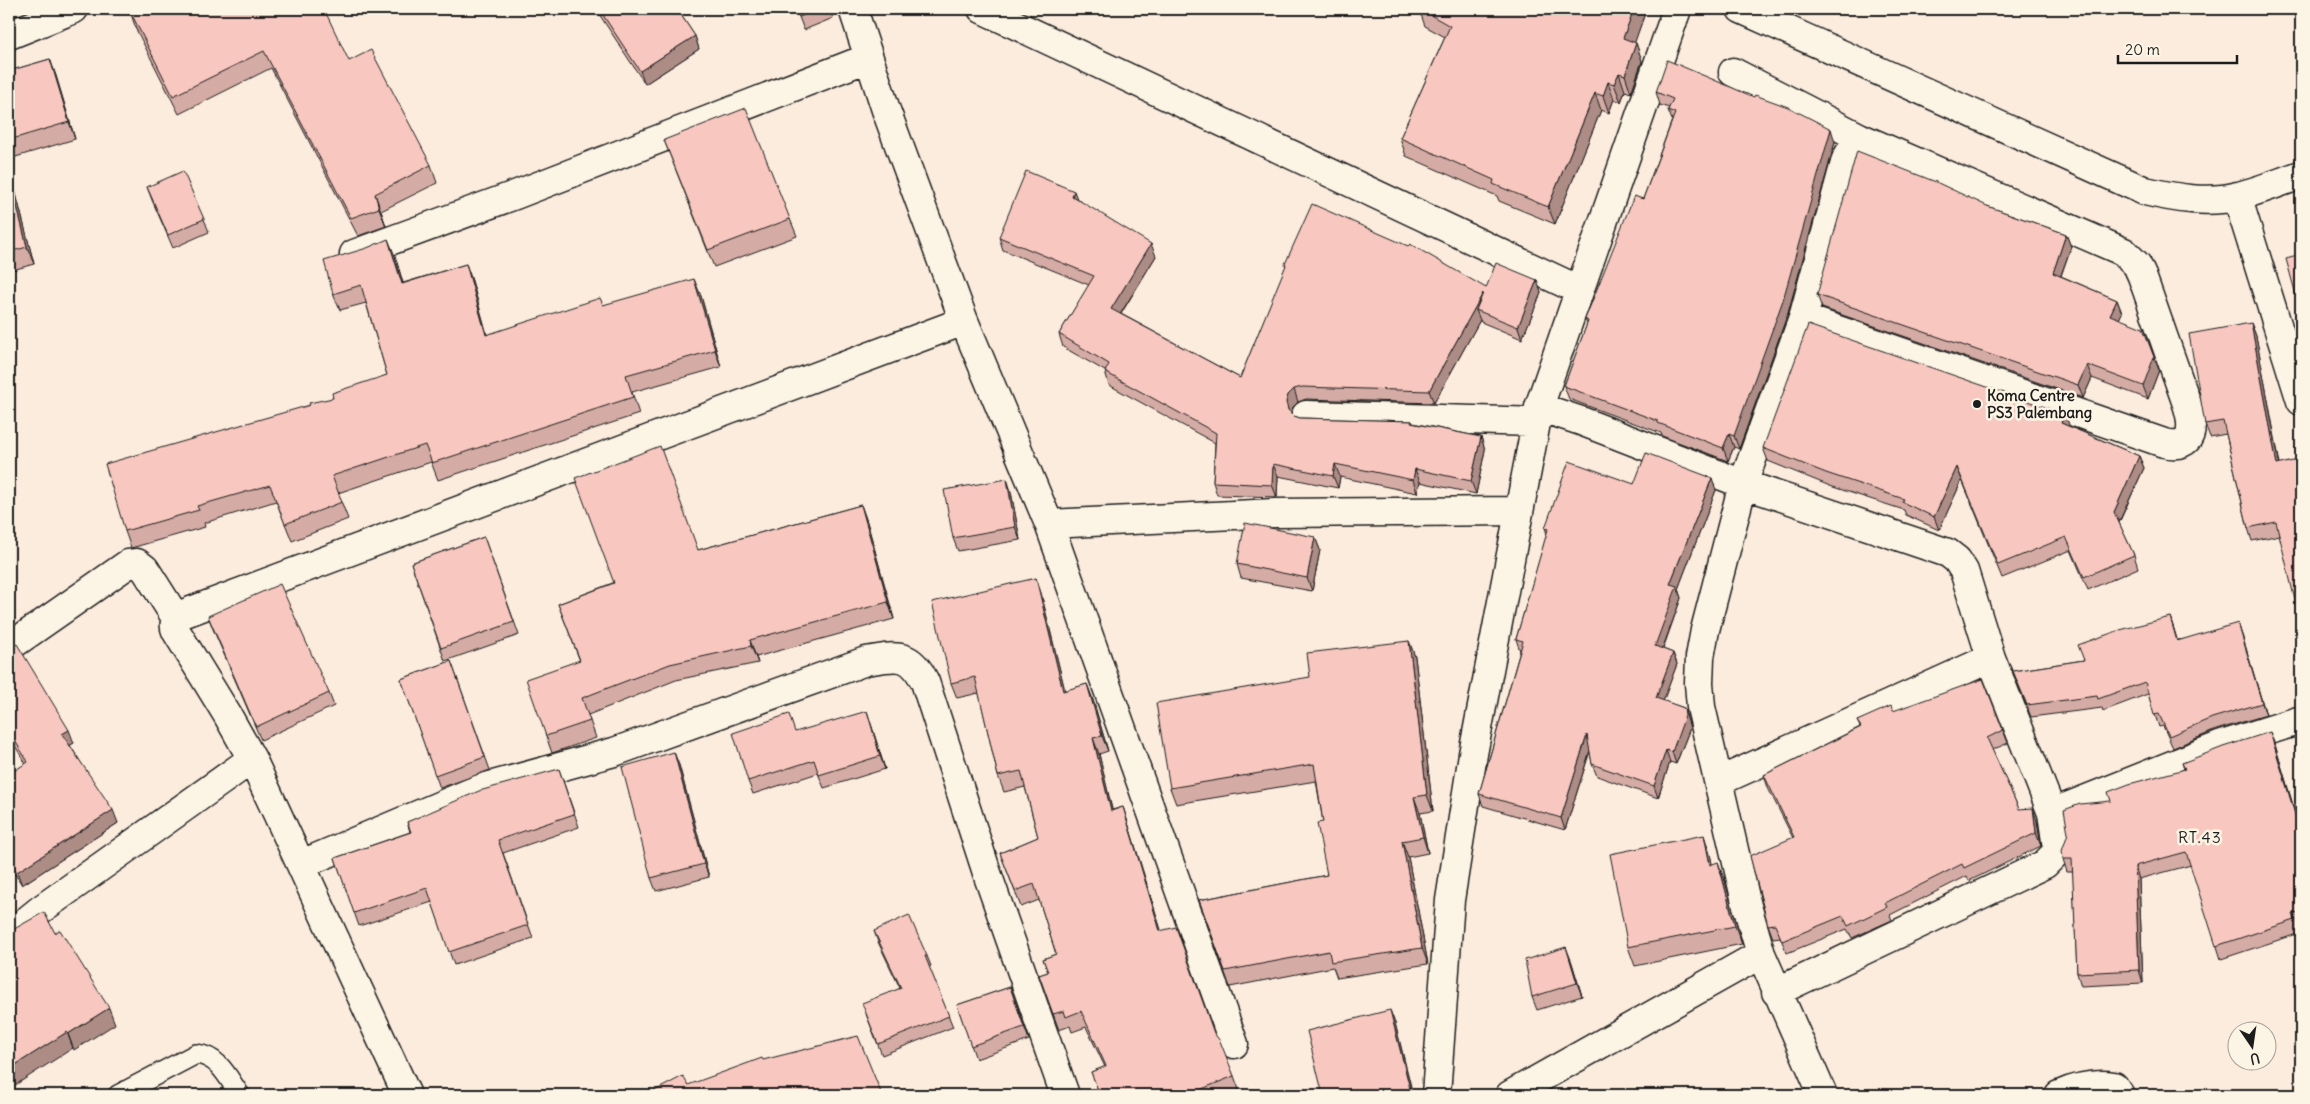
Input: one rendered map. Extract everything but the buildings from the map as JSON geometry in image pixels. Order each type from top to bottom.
[{"type":"street","points":[[9,35],[74,9]]},
{"type":"street","points":[[853,9],[868,58],[964,321],[1049,524],[1234,1044]]},
{"type":"street","points":[[982,9],[1580,290]]},
{"type":"street","points":[[1436,1095],[1450,900],[1473,754],[1538,415],[1676,9]]},
{"type":"street","points":[[1741,9],[2145,191],[2189,199],[2212,200],[2237,196],[2301,175]]},
{"type":"street","points":[[332,262],[515,195],[868,58]]},
{"type":"street","points":[[1733,72],[1859,137],[2124,252],[2137,265],[2142,276],[2187,404],[2192,423],[2190,432],[2188,438],[2182,444],[2164,443],[1803,318]]},
{"type":"street","points":[[1822,1095],[1760,954],[1747,906],[1702,707],[1700,657],[1705,630],[1743,484],[1803,318],[1846,159],[1859,137]]},
{"type":"street","points":[[2237,196],[2301,402]]},
{"type":"street","points":[[407,1095],[252,759],[176,631],[174,627],[176,618],[180,614],[964,321]]},
{"type":"street","points":[[1306,415],[1538,415],[1581,421],[1743,484],[1952,556],[1964,571],[1991,658],[2052,813],[2056,848],[2054,855],[2045,864],[1776,992]]},
{"type":"street","points":[[1049,524],[1275,513],[1519,511]]},
{"type":"street","points":[[9,647],[128,564],[137,563],[145,569],[176,618]]},
{"type":"street","points":[[302,864],[479,789],[516,777],[614,752],[866,661],[900,658],[912,661],[925,682],[988,876],[1065,1095]]},
{"type":"street","points":[[1720,781],[1991,658]]},
{"type":"street","points":[[2052,813],[2222,745],[2301,720]]},
{"type":"street","points":[[11,932],[252,759]]},
{"type":"street","points":[[1510,1095],[1760,954]]},
{"type":"street","points":[[2059,1095],[2073,1089],[2099,1084],[2114,1086],[2120,1095]]},
{"type":"lane","points":[[118,1095],[196,1054],[209,1057],[217,1062],[240,1095]]},
{"type":"place","name":"Koma Centre PS3 Palembang","points":[[1977,404]]},
{"type":"district","name":"RT.43","points":[[2200,837]]}]
